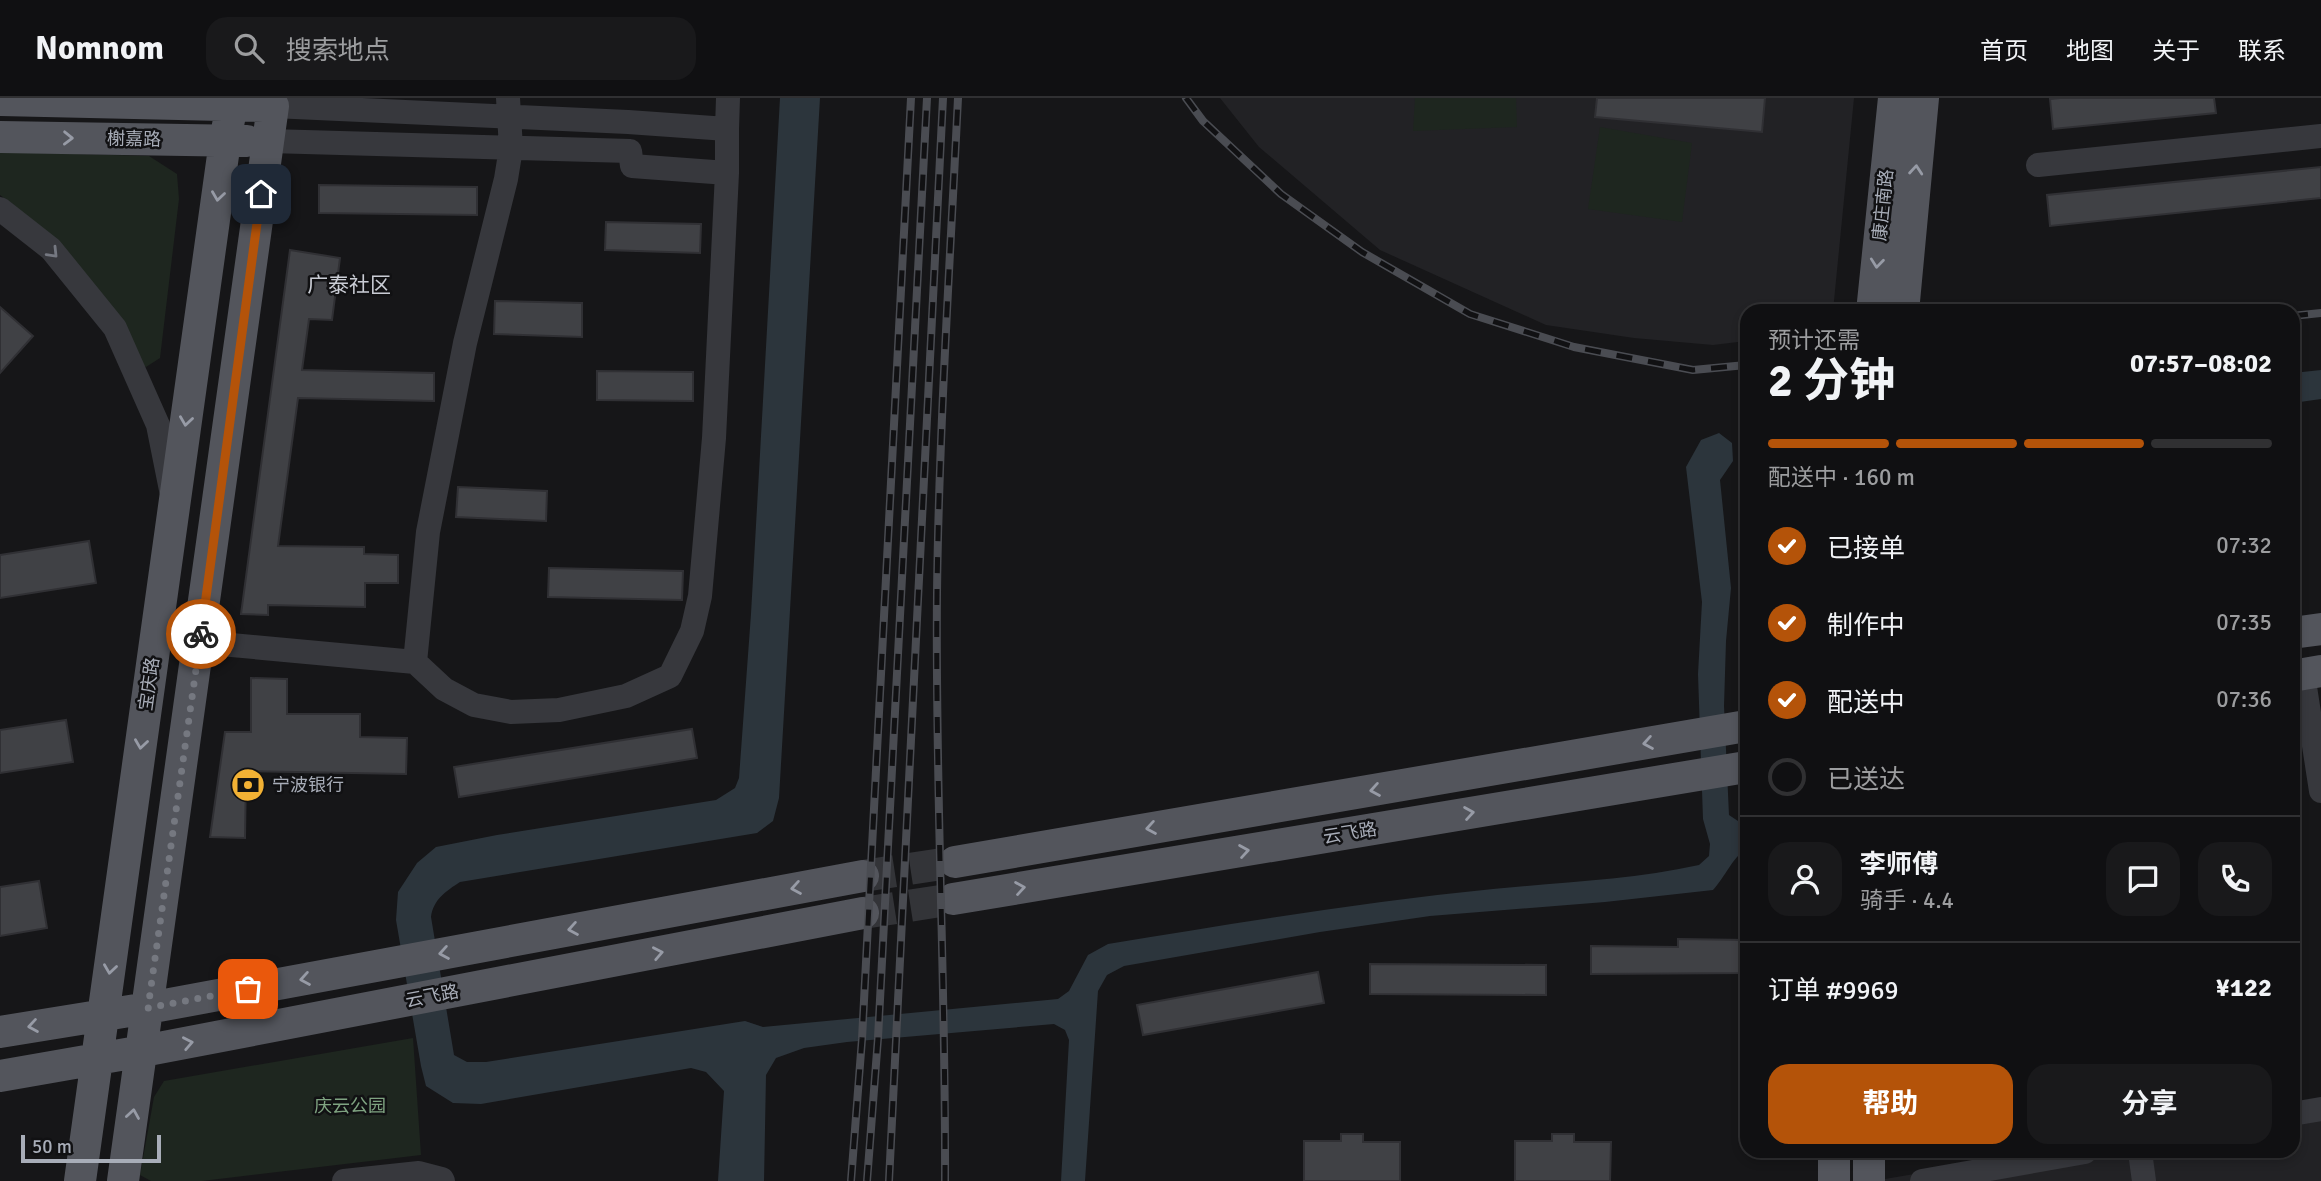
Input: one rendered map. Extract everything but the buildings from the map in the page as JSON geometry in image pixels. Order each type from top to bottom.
[{"type":"main road","name":"康庄南路","points":[[1873,304],[1894,98]]},
{"type":"main road","name":"康庄南路","points":[[1903,304],[1923,98]]},
{"type":"main road","name":"榭嘉路","points":[[0,100],[235,101],[274,106]]},
{"type":"main road","name":"宝庆路","points":[[80,1181],[225,141],[235,101]]},
{"type":"main road","points":[[123,1181],[274,106]]},
{"type":"main road","name":"榭嘉路","points":[[0,137],[269,141]]},
{"type":"main road","points":[[2300,633],[2321,629]]},
{"type":"main road","points":[[955,862],[1734,728]]},
{"type":"main road","name":"云飞路","points":[[953,899],[1736,768]]},
{"type":"main road","points":[[0,1032],[148,1008],[863,876]]},
{"type":"main road","name":"云飞路","points":[[0,1076],[863,913]]},
{"type":"main road","points":[[1834,1158],[1834,1181]]},
{"type":"main road","points":[[1869,1158],[1869,1181]]},
{"type":"street","points":[[199,642],[415,662],[444,689],[474,705],[511,712],[559,710],[626,696],[670,676],[692,631],[699,596],[714,438],[728,98]]},
{"type":"street","points":[[274,106],[509,107],[628,122],[727,129]]},
{"type":"street","points":[[415,662],[428,532],[465,343],[506,179],[511,148],[509,107]]},
{"type":"street","points":[[2038,165],[2321,136]]},
{"type":"street","points":[[269,141],[631,151],[632,166],[727,173]]},
{"type":"street","points":[[0,209],[51,249],[115,328],[158,425],[174,506]]},
{"type":"street","points":[[2306,673],[2321,791]]},
{"type":"street","points":[[2300,1113],[2321,1109]]},
{"type":"street","points":[[1922,1181],[2051,1158]]},
{"type":"street","points":[[2141,1158],[2144,1181]]},
{"type":"street","points":[[344,1181],[419,1173],[443,1181]]},
{"type":"shaded area","points":[[780,98],[820,98],[779,798],[773,821],[757,833],[460,882],[450,889],[437,901],[431,917],[454,1055],[467,1062],[486,1062],[745,1021],[763,1027],[1058,999],[1069,991],[1088,955],[1108,944],[1396,900],[1623,877],[1699,865],[1709,856],[1710,844],[1703,819],[1698,674],[1702,602],[1686,467],[1701,440],[1719,433],[1732,443],[1733,461],[1720,480],[1731,588],[1724,706],[1729,815],[1740,821],[1740,854],[1713,890],[1430,916],[1124,966],[1107,975],[1098,991],[1085,1181],[1061,1181],[1069,1040],[1065,1030],[1054,1024],[847,1042],[804,1048],[776,1058],[766,1075],[764,1181],[718,1181],[724,1091],[706,1072],[691,1068],[481,1104],[453,1103],[426,1086],[396,920],[398,892],[417,863],[436,847],[716,800],[735,788],[739,778],[751,614]]},
{"type":"shaded area","points":[[1220,98],[1854,98],[1834,304],[1740,304],[1740,342],[1713,345],[1634,338],[1546,325],[1380,250],[1259,147]]},
{"type":"shaded area","points":[[2321,370],[2321,399],[2300,402],[2300,372]]},
{"type":"shaded area","points":[[2321,1103],[2321,1181],[1885,1181],[2007,1158],[2300,1158],[2300,1107]]},
{"type":"green space","points":[[1415,98],[1516,98],[1517,127],[1413,131]]},
{"type":"green space","points":[[1600,127],[1692,143],[1682,222],[1588,209]]},
{"type":"green space","points":[[0,152],[149,156],[177,174],[179,199],[160,358],[146,367],[134,361],[14,205],[0,195]]},
{"type":"green space","name":"庆云公园","points":[[413,1038],[421,1155],[202,1181],[151,1181],[140,1175],[154,1097],[164,1081]]},
{"type":"tunnel","points":[[863,876],[955,862]]},
{"type":"tunnel","points":[[863,913],[953,899]]},
{"type":"railway","points":[[851,1181],[862,1039],[911,98]]},
{"type":"railway","points":[[867,1181],[878,1038],[927,98]]},
{"type":"railway","points":[[889,1181],[943,98]]},
{"type":"railway","points":[[945,1181],[937,593],[942,407],[958,98]]},
{"type":"railway","points":[[1186,98],[1203,121],[1281,194],[1362,252],[1470,314],[1574,347],[1693,370],[1740,366]]},
{"type":"railway","points":[[2300,315],[2321,313]]},
{"type":"way so far","points":[[201,634],[148,1008],[248,989]]},
{"type":"place","name":"宁波银行","points":[[248,785]]},
{"type":"district","name":"广泰社区","points":[[349,285]]},
{"type":"route","points":[[201,634],[261,194]]}]
